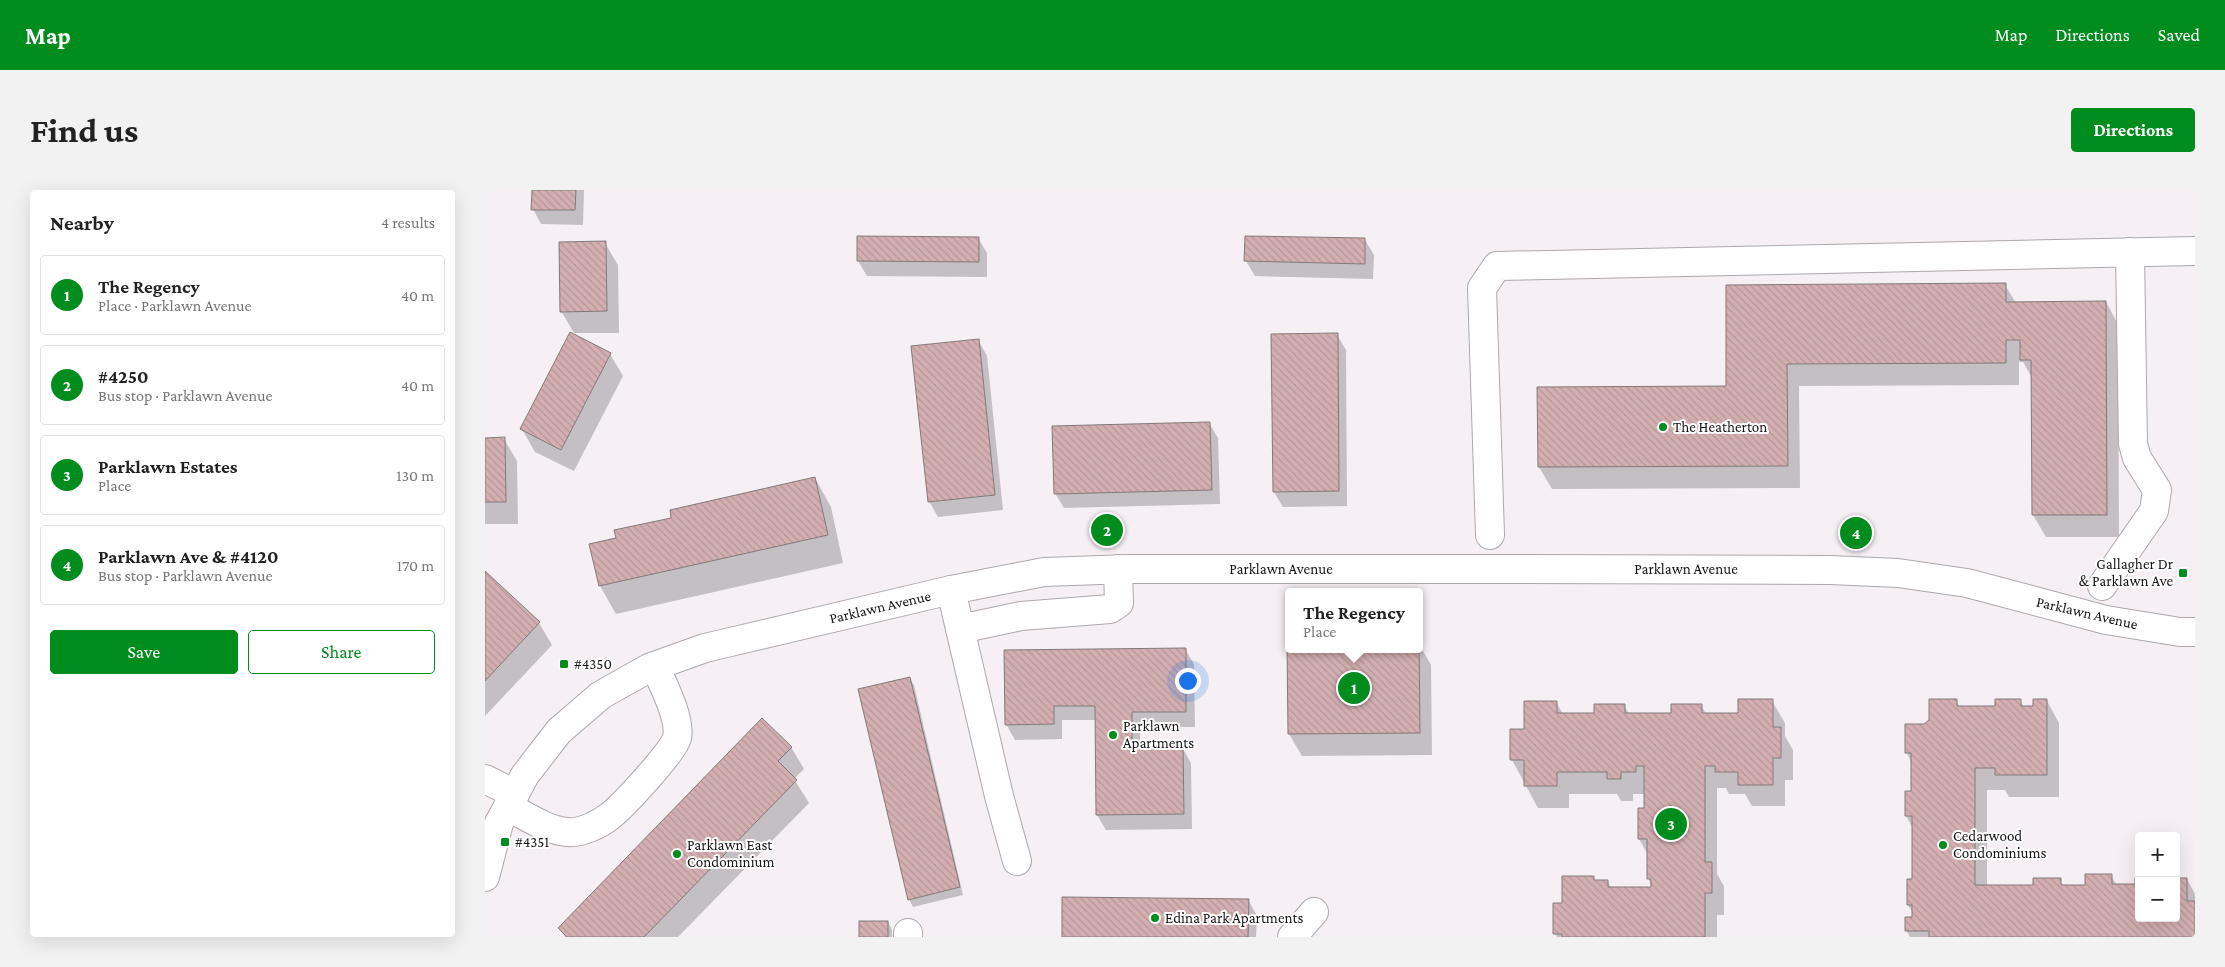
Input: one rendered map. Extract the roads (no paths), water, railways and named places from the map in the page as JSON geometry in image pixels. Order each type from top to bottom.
[{"type":"street","points":[[1490,535],[1482,288],[1497,266],[2195,251]]},
{"type":"street","points":[[2102,586],[2154,511],[2157,490],[2137,458],[2133,444],[2130,252]]},
{"type":"street","points":[[960,629],[1021,616],[1111,609],[1119,603],[1118,569]]},
{"type":"street","name":"Parklawn Avenue","points":[[485,877],[499,823],[525,775],[559,731],[601,695],[655,666],[705,648],[951,590],[1044,572],[1118,569],[1756,569],[1898,573],[1967,583],[2106,620],[2180,632],[2195,632]]},
{"type":"street","points":[[951,590],[999,796],[1017,861]]},
{"type":"street","points":[[485,779],[549,828],[569,833],[591,826],[610,816],[665,757],[677,739],[677,720],[655,666]]},
{"type":"street","points":[[1292,937],[1314,912]]},
{"type":"place","name":"The Heatherton","points":[[1663,427]]},
{"type":"place","name":"#4250","points":[[1107,530]]},
{"type":"place","name":"Parklawn Ave & #4120","points":[[1856,533]]},
{"type":"place","name":"Gallagher Dr & Parklawn Ave","points":[[2183,573]]},
{"type":"place","name":"#4350","points":[[564,664]]},
{"type":"place","name":"The Regency","points":[[1354,688]]},
{"type":"place","name":"Parklawn Apartments","points":[[1113,735]]},
{"type":"place","name":"Parklawn Estates","points":[[1671,824]]},
{"type":"place","name":"#4351","points":[[505,842]]},
{"type":"place","name":"Cedarwood Condominiums","points":[[1943,845]]},
{"type":"place","name":"Parklawn East Condominium","points":[[677,854]]},
{"type":"place","name":"Edina Park Apartments","points":[[1155,918]]}]
